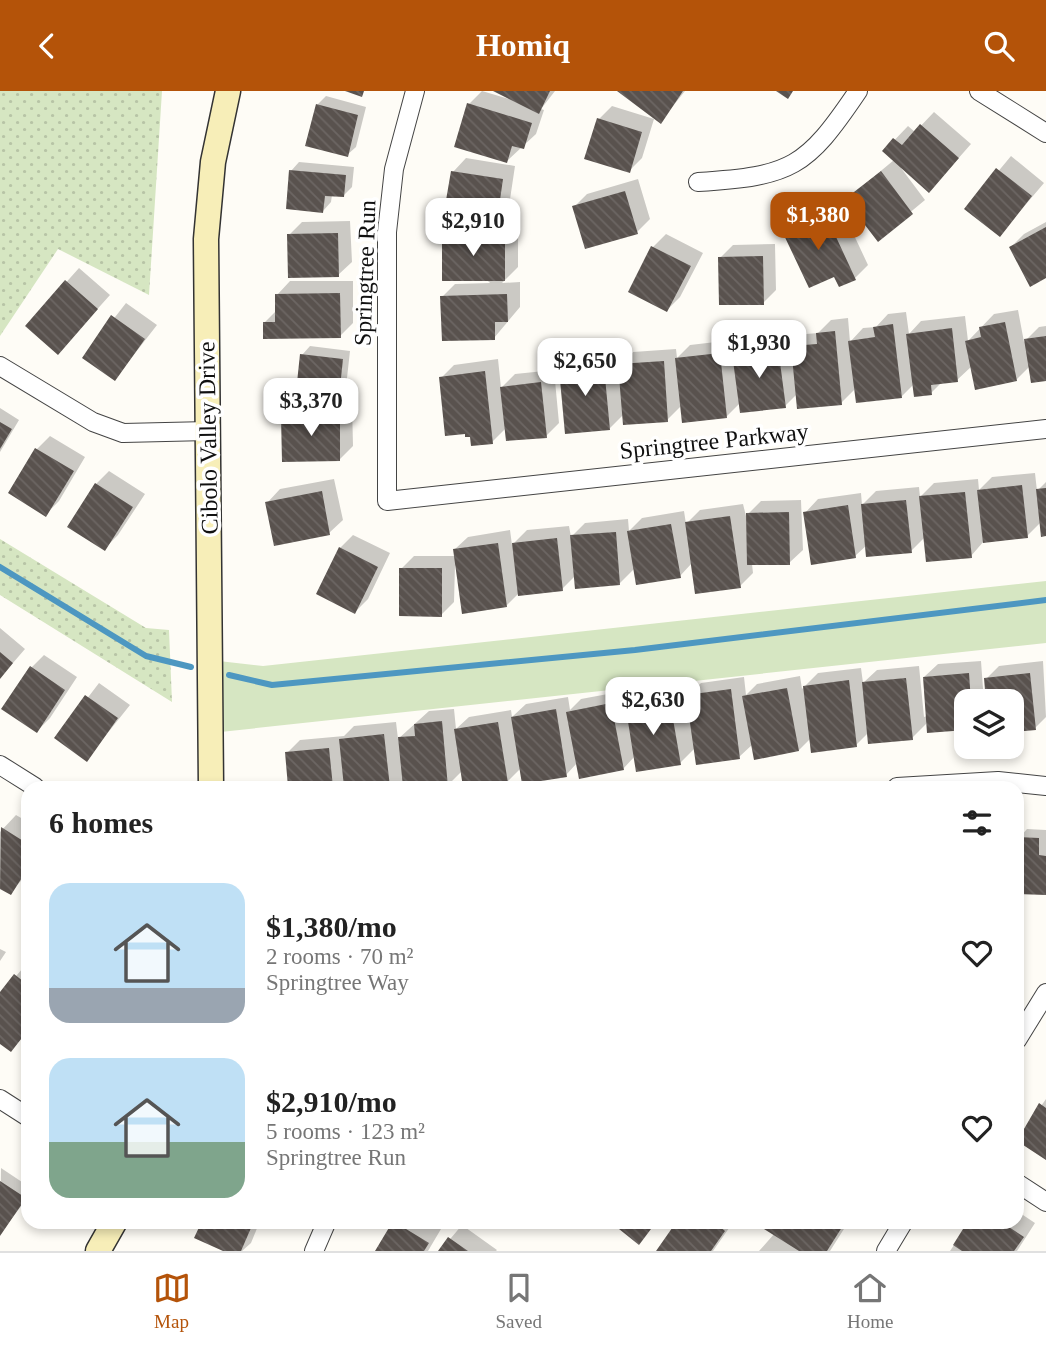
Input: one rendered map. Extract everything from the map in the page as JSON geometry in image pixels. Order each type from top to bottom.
[{"type":"main road","name":"Cibolo Valley Drive","points":[[211,781],[206,239],[213,162],[228,91]]},
{"type":"main road","points":[[98,1251],[110,1229]]},
{"type":"street","name":"Springtree Run","points":[[387,501],[387,232],[394,169],[415,91]]},
{"type":"street","points":[[698,182],[756,177],[778,172],[802,160],[819,146],[858,91]]},
{"type":"street","points":[[979,91],[1046,133]]},
{"type":"street","points":[[0,366],[93,422],[123,433],[208,431]]},
{"type":"street","name":"Springtree Parkway","points":[[387,501],[1046,429]]},
{"type":"street","points":[[0,765],[25,781]]},
{"type":"street","points":[[1024,784],[1046,786]]},
{"type":"street","points":[[1024,1029],[1046,993]]},
{"type":"street","points":[[0,1099],[21,1112]]},
{"type":"street","points":[[1024,1188],[1046,1202]]},
{"type":"street","points":[[314,1251],[324,1229]]},
{"type":"street","points":[[886,1251],[899,1229]]},
{"type":"green space","points":[[0,91],[162,91],[149,295],[58,249],[0,336]]},
{"type":"green space","points":[[0,539],[146,628],[169,630],[172,702],[0,595]]},
{"type":"green space","points":[[1046,581],[1046,643],[211,733],[210,660],[263,666]]},
{"type":"building","points":[[345,91],[364,91],[362,97]]},
{"type":"building","points":[[493,91],[550,91],[539,114]]},
{"type":"building","points":[[617,91],[683,91],[661,124]]},
{"type":"building","points":[[776,91],[793,91],[788,99]]},
{"type":"building","points":[[467,103],[532,123],[524,149],[512,146],[507,163],[454,147]]},
{"type":"building","points":[[316,104],[358,115],[348,157],[305,146]]},
{"type":"building","points":[[597,118],[642,132],[630,173],[584,159]]},
{"type":"building","points":[[920,124],[959,158],[929,193],[882,151],[893,138],[902,145]]},
{"type":"building","points":[[996,168],[1032,196],[1000,237],[964,209]]},
{"type":"building","points":[[289,170],[346,175],[344,197],[325,196],[323,213],[286,209]]},
{"type":"building","points":[[451,171],[503,179],[497,221],[444,212]]},
{"type":"building","points":[[881,171],[913,214],[878,242],[845,199]]},
{"type":"building","points":[[625,191],[638,234],[585,249],[572,206]]},
{"type":"building","points":[[824,211],[856,280],[839,287],[834,277],[809,288],[782,231]]},
{"type":"building","points":[[1046,227],[1046,278],[1030,287],[1009,247]]},
{"type":"building","points":[[338,233],[339,277],[288,278],[287,234]]},
{"type":"building","points":[[442,235],[505,236],[505,281],[442,281]]},
{"type":"building","points":[[651,246],[691,266],[667,312],[628,292]]},
{"type":"building","points":[[763,256],[764,305],[719,305],[718,257]]},
{"type":"building","points":[[65,280],[98,309],[58,355],[25,326]]},
{"type":"building","points":[[340,293],[341,338],[263,339],[263,322],[275,322],[275,294]]},
{"type":"building","points":[[507,294],[508,322],[495,322],[495,340],[442,341],[440,296]]},
{"type":"building","points":[[111,315],[145,339],[115,381],[82,358]]},
{"type":"building","points":[[1005,322],[1017,381],[975,390],[965,341],[981,337],[979,327]]},
{"type":"building","points":[[893,324],[902,398],[856,403],[848,341],[875,337],[873,327]]},
{"type":"building","points":[[952,328],[958,382],[931,385],[932,395],[914,397],[906,334]]},
{"type":"building","points":[[835,331],[842,405],[797,409],[791,346],[817,344],[816,333]]},
{"type":"building","points":[[1046,336],[1046,381],[1031,383],[1024,339]]},
{"type":"building","points":[[778,347],[786,408],[740,413],[732,353]]},
{"type":"building","points":[[720,353],[727,418],[682,423],[675,358]]},
{"type":"building","points":[[300,354],[343,359],[339,397],[296,392]]},
{"type":"building","points":[[603,356],[610,430],[565,434],[559,369],[587,367],[586,358]]},
{"type":"building","points":[[664,361],[668,422],[623,425],[618,364]]},
{"type":"building","points":[[485,371],[493,444],[471,446],[470,437],[465,437],[465,434],[445,436],[439,377]]},
{"type":"building","points":[[541,382],[547,438],[506,441],[500,387]]},
{"type":"building","points":[[340,415],[340,461],[282,462],[281,416]]},
{"type":"building","points":[[0,422],[12,429],[0,449]]},
{"type":"building","points":[[35,448],[74,471],[46,517],[8,493]]},
{"type":"building","points":[[95,483],[133,507],[105,551],[67,527]]},
{"type":"building","points":[[1022,485],[1028,538],[983,543],[977,490]]},
{"type":"building","points":[[1046,488],[1046,536],[1041,537],[1036,489]]},
{"type":"building","points":[[322,491],[330,535],[274,546],[265,502]]},
{"type":"building","points":[[965,492],[972,558],[926,562],[919,496]]},
{"type":"building","points":[[906,500],[912,553],[866,557],[861,504]]},
{"type":"building","points":[[848,505],[856,558],[811,565],[803,512]]},
{"type":"building","points":[[789,512],[790,565],[747,565],[746,513]]},
{"type":"building","points":[[730,516],[741,588],[695,594],[685,522]]},
{"type":"building","points":[[671,524],[681,578],[636,585],[627,531]]},
{"type":"building","points":[[616,532],[620,585],[575,589],[570,535]]},
{"type":"building","points":[[557,538],[563,591],[518,596],[512,543]]},
{"type":"building","points":[[498,543],[507,607],[462,614],[453,549]]},
{"type":"building","points":[[339,547],[378,567],[355,614],[316,594]]},
{"type":"building","points":[[399,568],[442,568],[442,617],[399,616]]},
{"type":"building","points":[[0,652],[13,663],[0,679]]},
{"type":"building","points":[[30,666],[65,690],[37,733],[1,709]]},
{"type":"building","points":[[969,673],[970,689],[954,689],[954,731],[927,733],[923,677]]},
{"type":"building","points":[[1030,673],[1036,730],[1024,731],[1024,689],[985,689],[984,678]]},
{"type":"building","points":[[906,678],[913,740],[868,744],[862,682]]},
{"type":"building","points":[[849,680],[857,747],[811,753],[803,686]]},
{"type":"building","points":[[787,688],[799,751],[754,760],[742,696]]},
{"type":"building","points":[[731,689],[740,759],[696,765],[686,695]]},
{"type":"building","points":[[85,695],[118,718],[87,762],[54,738]]},
{"type":"building","points":[[670,702],[681,765],[636,772],[626,709]]},
{"type":"building","points":[[611,703],[624,770],[579,779],[566,712]]},
{"type":"building","points":[[556,709],[567,777],[522,781],[511,717]]},
{"type":"building","points":[[442,721],[447,781],[402,781],[398,737],[415,736],[414,724]]},
{"type":"building","points":[[498,722],[508,781],[462,781],[454,729]]},
{"type":"building","points":[[384,734],[389,781],[343,781],[339,739]]},
{"type":"building","points":[[329,748],[332,781],[287,781],[285,752]]},
{"type":"building","points":[[1,827],[21,840],[21,879],[11,895],[0,889]]},
{"type":"building","points":[[1024,837],[1039,838],[1039,855],[1046,856],[1046,895],[1024,894]]},
{"type":"building","points":[[14,974],[21,980],[21,1039],[11,1052],[0,1044],[0,992]]},
{"type":"building","points":[[1039,1103],[1046,1108],[1046,1160],[1024,1146],[1024,1129]]},
{"type":"building","points":[[0,1181],[21,1195],[21,1205],[0,1236]]},
{"type":"building","points":[[198,1229],[251,1229],[241,1251],[223,1251],[194,1238]]},
{"type":"building","points":[[388,1229],[406,1229],[429,1243],[424,1251],[375,1251]]},
{"type":"building","points":[[619,1229],[651,1229],[639,1245]]},
{"type":"building","points":[[671,1229],[725,1231],[711,1251],[656,1251]]},
{"type":"building","points":[[764,1229],[841,1229],[827,1251],[799,1251]]},
{"type":"building","points":[[963,1229],[1012,1229],[1024,1237],[1014,1251],[962,1251],[953,1245]]},
{"type":"building","points":[[448,1237],[468,1251],[438,1251]]},
{"type":"waterway","points":[[0,567],[146,656],[191,667]]},
{"type":"waterway","points":[[229,675],[272,685],[635,650],[1046,600]]}]
